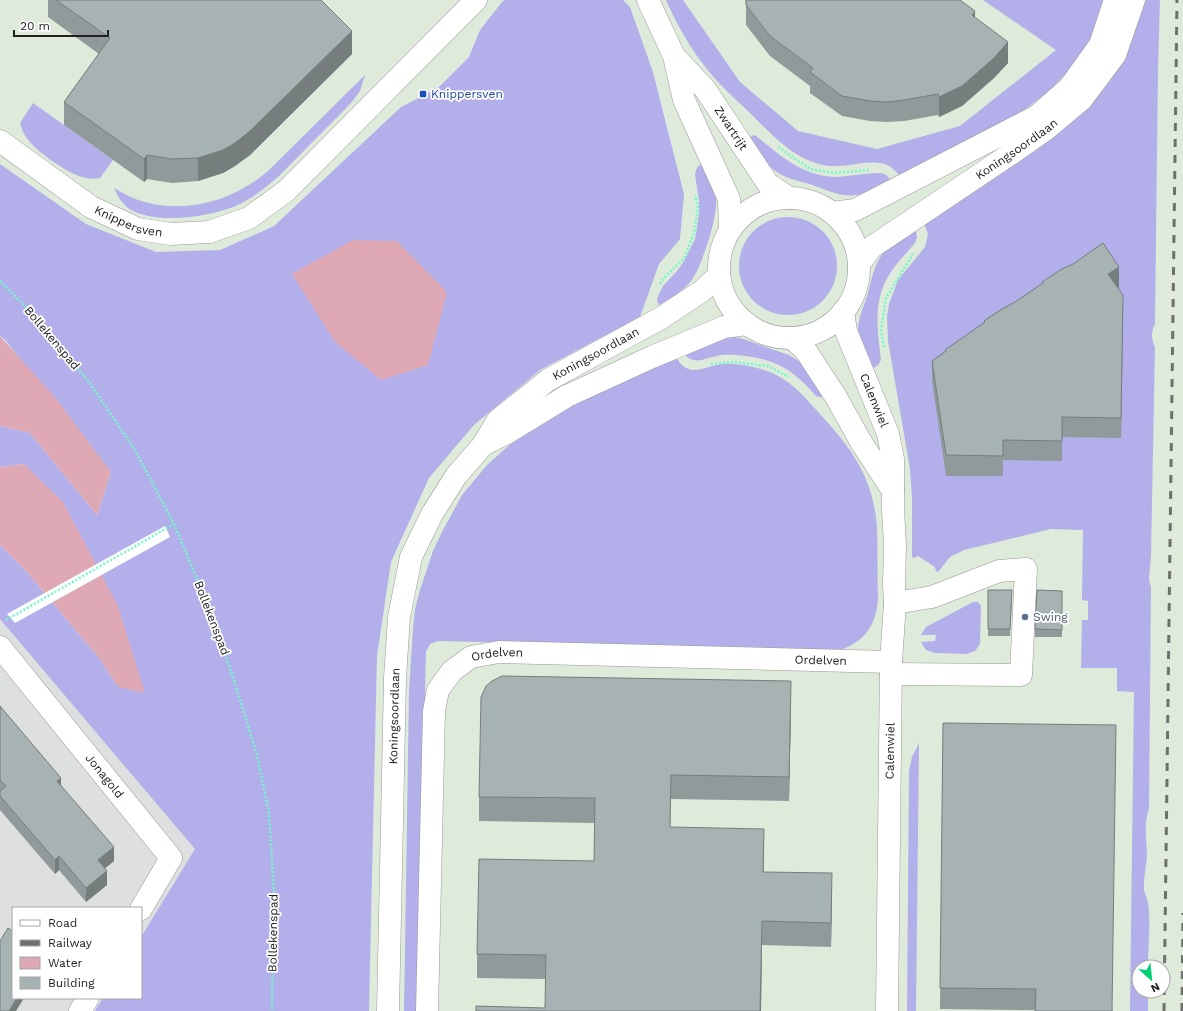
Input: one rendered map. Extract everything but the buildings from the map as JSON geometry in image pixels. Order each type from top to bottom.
[{"type":"street","name":"Knippersven","points":[[0,141],[91,207],[138,229],[171,234],[209,232],[249,218],[286,191],[476,0]]},
{"type":"street","name":"Zwartrijt","points":[[648,0],[674,56],[684,100],[729,199],[730,229]]},
{"type":"street","name":"Koningsoordlaan","points":[[833,213],[855,210],[1037,116],[1070,88],[1100,44],[1115,0]]},
{"type":"street","name":"Koningsoordlaan","points":[[859,264],[872,246],[1045,130],[1082,99],[1115,56],[1134,0]]},
{"type":"street","name":"Zwartrijt","points":[[674,56],[705,89],[768,184],[789,198]]},
{"type":"street","points":[[789,198],[804,199],[819,204],[833,213],[846,227],[855,245],[859,264],[858,282],[844,312],[829,325],[811,334],[792,338],[761,332],[747,324],[733,310],[723,293],[719,275],[719,258],[723,243],[730,229],[746,212],[766,201],[789,198]]},
{"type":"street","name":"Koningsoordlaan","points":[[388,1011],[395,678],[399,617],[411,557],[428,521],[456,476],[483,445],[498,420],[548,380],[661,318],[702,291],[719,275]]},
{"type":"street","name":"Calenwiel","points":[[844,312],[846,331],[888,434],[893,459],[895,603],[891,668],[887,1011]]},
{"type":"street","name":"Koningsoordlaan","points":[[483,445],[505,434],[567,396],[652,357],[724,326],[747,324]]},
{"type":"street","points":[[792,338],[806,351],[836,397],[861,442],[893,491]]},
{"type":"street","name":"Ordelven","points":[[427,1011],[434,711],[438,690],[452,671],[471,657],[499,652],[891,668],[1021,675],[1026,569],[999,571],[932,597],[895,603]]},
{"type":"street","name":"Jonagold","points":[[0,647],[171,858],[142,907]]},
{"type":"street","points":[[80,1011],[87,999]]},
{"type":"path","name":"Bollekenspad","points":[[0,281],[41,322],[89,382],[136,450],[174,524],[207,603],[233,677],[257,755],[269,813],[274,892],[272,1011]]},
{"type":"path","points":[[0,624],[174,524]]},
{"type":"shaded area","points":[[0,0],[505,0],[480,30],[469,57],[438,88],[401,107],[274,226],[220,250],[156,252],[86,224],[0,164]]},
{"type":"shaded area","points":[[505,0],[623,0],[630,7],[653,72],[684,194],[680,239],[659,264],[640,317],[540,370],[474,425],[429,478],[391,562],[377,656],[369,1011],[95,1011],[102,999],[142,999],[142,935],[195,849],[0,619],[0,545],[25,570],[100,659],[118,687],[24,464],[0,467],[0,426],[30,433],[97,515],[111,472],[5,340],[0,336],[0,164],[86,224],[156,252],[220,250],[274,226],[401,107],[438,88],[469,57],[480,30]]},
{"type":"shaded area","points":[[623,0],[1001,0],[1021,14],[1151,88],[1138,959],[1131,959],[1131,999],[1137,999],[1137,1011],[369,1011],[377,656],[391,562],[429,478],[474,425],[540,370],[640,317],[659,264],[680,238],[684,194],[653,72],[630,7]]},
{"type":"shaded area","points":[[666,0],[683,0],[740,82],[798,131],[877,149],[960,126],[1056,50],[983,0],[1104,0],[1091,41],[1073,66],[1051,89],[1017,116],[900,177],[887,165],[880,163],[872,162],[827,166],[802,157],[786,147],[710,73],[689,43]]},
{"type":"shaded area","points":[[1142,0],[1160,0],[1155,324],[1152,335],[1155,347],[1151,555],[1149,579],[1151,588],[1149,808],[1146,825],[1147,853],[1144,885],[1149,910],[1148,959],[1131,959],[1131,999],[1148,999],[1148,1011],[1130,1011],[1134,692],[1117,691],[1117,668],[1081,668],[1082,620],[1088,620],[1088,601],[1082,600],[1083,530],[1051,529],[964,550],[950,557],[938,572],[936,571],[935,567],[918,556],[914,558],[912,557],[912,497],[910,469],[888,341],[887,316],[889,304],[898,280],[925,247],[928,234],[923,221],[1041,143],[1082,111],[1114,76],[1126,54],[1135,29]]},
{"type":"shaded area","points":[[1160,0],[1183,0],[1183,1011],[1148,1011],[1148,999],[1171,999],[1171,959],[1148,959],[1148,902],[1144,890],[1147,854],[1145,842],[1145,821],[1149,808],[1151,588],[1149,579],[1155,347],[1152,341],[1152,331],[1155,324]]},
{"type":"shaded area","points":[[365,75],[360,91],[351,103],[278,177],[255,195],[240,204],[215,213],[201,216],[186,218],[156,217],[143,215],[131,210],[117,195],[114,188],[145,202],[178,206],[210,202],[241,190],[268,171]]},
{"type":"shaded area","points":[[33,103],[113,160],[100,178],[84,178],[68,171],[43,154],[30,142],[24,134],[20,123]]},
{"type":"shaded area","points":[[754,135],[793,164],[814,173],[837,177],[880,173],[885,174],[892,181],[866,193],[847,195],[837,194],[789,178],[775,171],[762,158],[748,138]]},
{"type":"shaded area","points":[[703,163],[713,186],[716,200],[712,229],[708,242],[695,275],[688,285],[680,292],[659,305],[657,301],[658,296],[663,286],[684,261],[695,239],[699,214],[699,201],[695,175],[698,166]]},
{"type":"shaded area","points":[[778,217],[798,217],[807,220],[823,231],[834,247],[837,256],[837,276],[834,285],[823,301],[807,312],[798,315],[778,315],[761,307],[753,301],[747,293],[739,276],[739,256],[747,239],[753,231],[761,225]]},
{"type":"shaded area","points":[[915,226],[917,237],[915,243],[893,269],[886,280],[882,291],[878,313],[878,336],[881,360],[878,365],[872,369],[859,338],[858,326],[860,315],[874,270],[882,254],[893,243]]},
{"type":"shaded area","points":[[730,336],[789,355],[797,360],[804,365],[823,397],[816,396],[801,380],[785,368],[767,361],[745,356],[727,355],[696,360],[685,355]]},
{"type":"shaded area","points":[[675,355],[680,363],[690,370],[702,369],[722,364],[732,364],[761,369],[787,381],[800,392],[842,439],[859,465],[866,479],[875,511],[877,529],[878,599],[877,609],[871,626],[861,639],[854,644],[836,651],[438,641],[430,644],[426,652],[417,1011],[404,1011],[409,691],[415,609],[433,551],[462,495],[487,465],[516,439],[546,417]]},
{"type":"shaded area","points":[[0,585],[203,848],[158,1011],[0,1011]]},
{"type":"shaded area","points":[[973,602],[978,602],[981,606],[980,644],[975,651],[967,654],[935,653],[926,650],[921,642],[935,641],[936,635],[921,635],[926,627]]},
{"type":"shaded area","points":[[919,743],[916,1011],[907,1011],[909,771],[912,757]]},
{"type":"water","points":[[353,240],[397,241],[447,292],[428,365],[381,380],[335,342],[292,274]]},
{"type":"water","points":[[0,336],[54,396],[111,472],[97,515],[30,433],[0,426]]},
{"type":"water","points":[[24,464],[63,502],[118,606],[145,693],[118,687],[100,659],[25,570],[0,545],[0,467]]},
{"type":"pier","points":[[165,526],[170,537],[15,623],[7,614]]},
{"type":"railway","points":[[1164,1011],[1177,0]]},
{"type":"railway","points":[[1182,1011],[1183,913]]},
{"type":"place","name":"Knippersven","points":[[423,94]]},
{"type":"place","name":"Swing","points":[[1025,617]]}]
